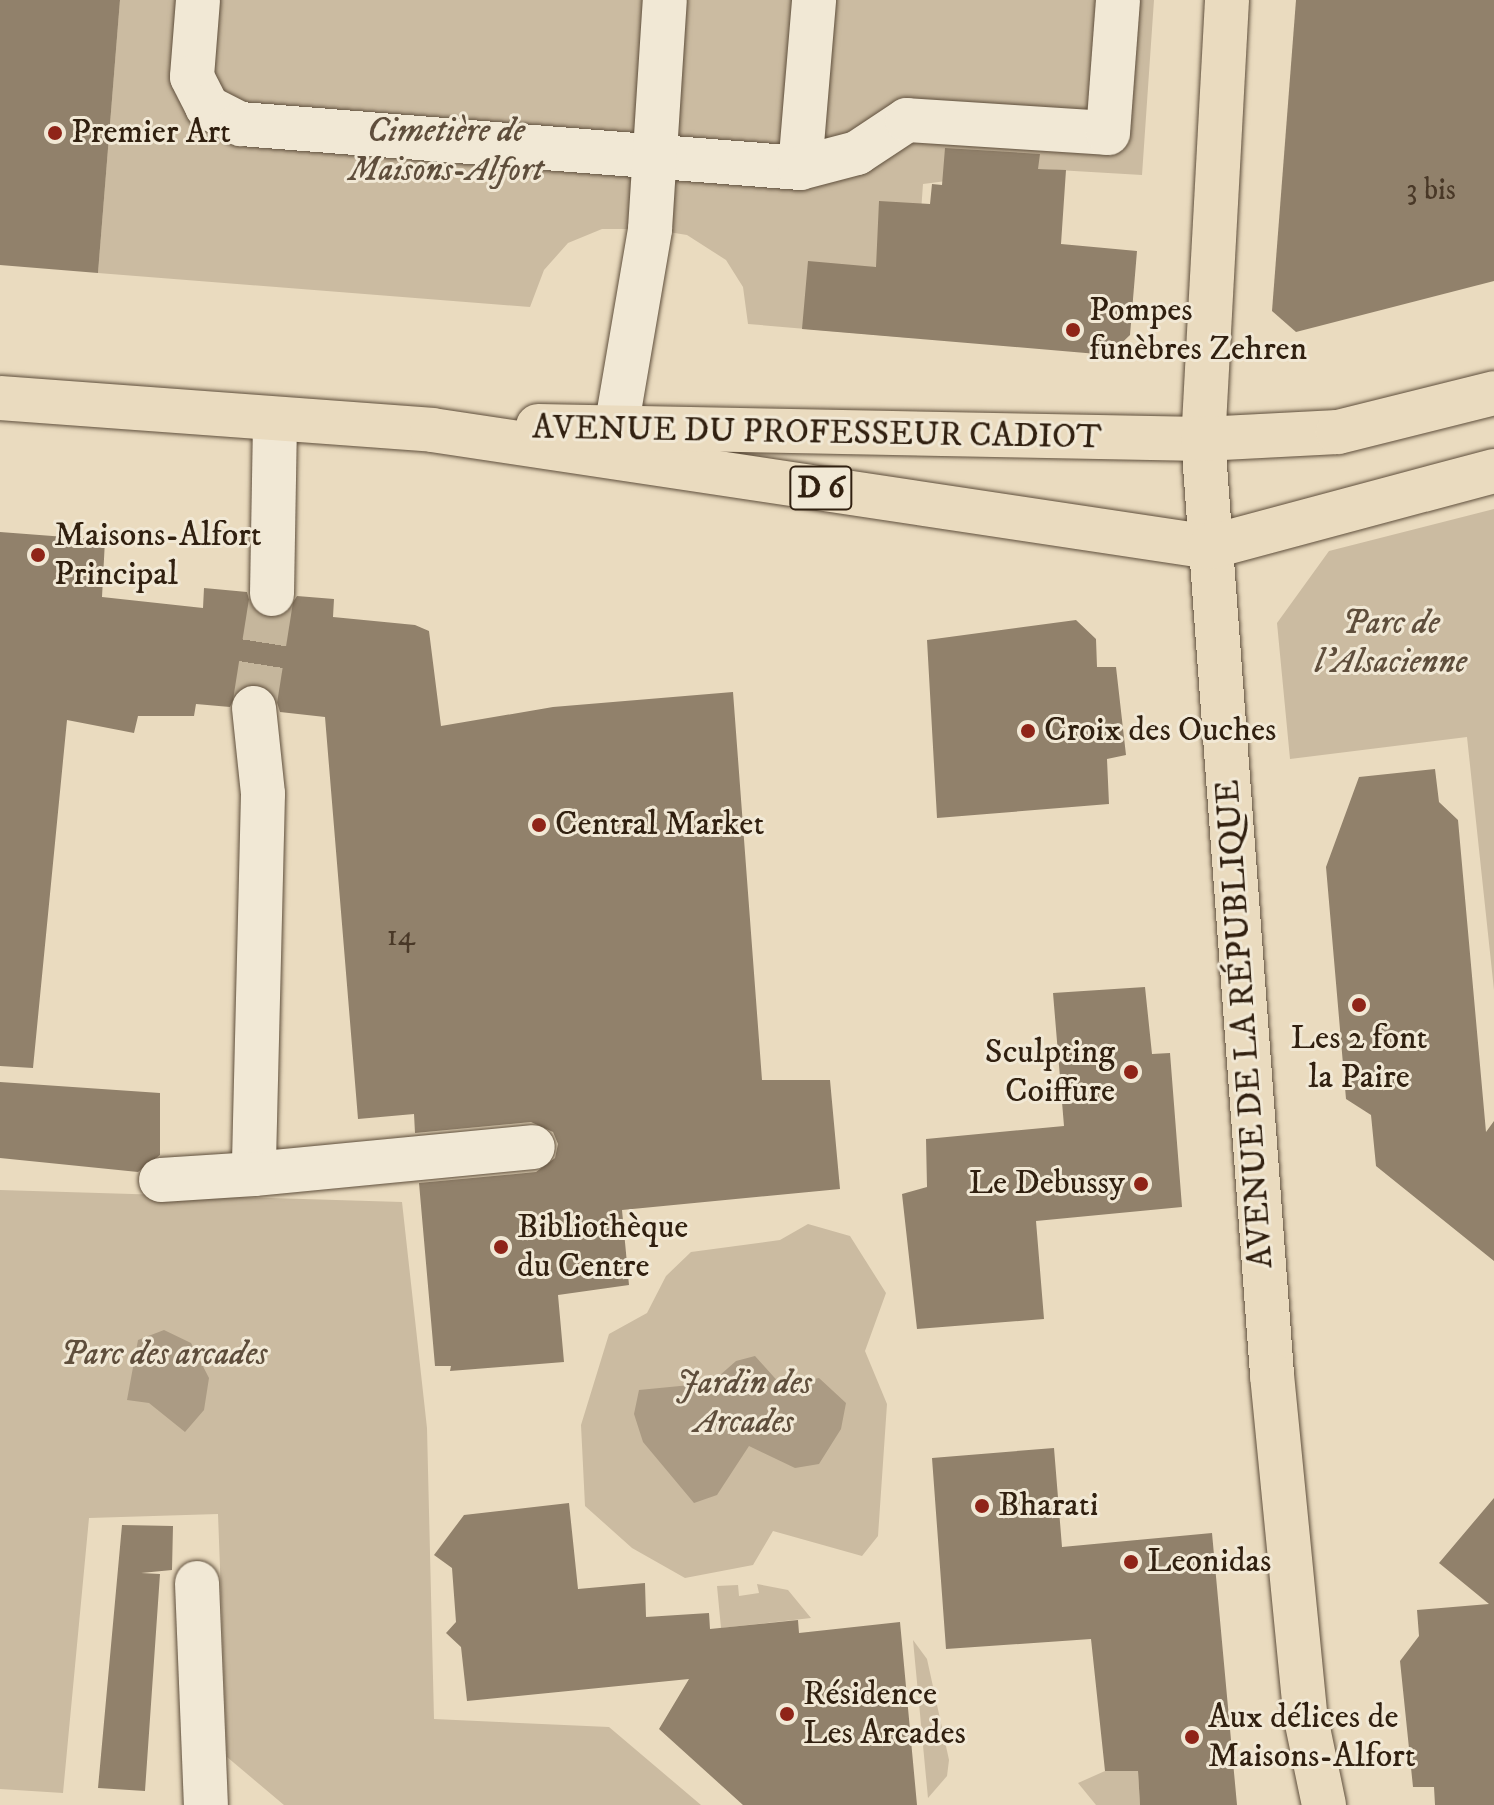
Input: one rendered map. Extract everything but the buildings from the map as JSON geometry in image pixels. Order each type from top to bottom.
[{"type":"main road","name":"AVENUE DE LA RÉPUBLIQUE","points":[[1227,0],[1203,439],[1272,1375],[1305,1714],[1324,1805]]},
{"type":"main road","name":"D 6","points":[[1203,439],[1338,432],[1494,393]]},
{"type":"main road","name":"AVENUE DU PROFESSEUR CADIOT","points":[[0,398],[432,430],[1210,547]]},
{"type":"main road","name":"AVENUE DU PROFESSEUR CADIOT","points":[[432,430],[617,423],[1203,439]]},
{"type":"main road","name":"D 6","points":[[1210,547],[1494,471]]},
{"type":"street","points":[[198,0],[192,77],[207,107],[241,124],[800,168],[857,153],[907,120],[1108,133],[1118,0]]},
{"type":"street","points":[[617,423],[650,229],[652,158],[665,0]]},
{"type":"street","points":[[800,168],[814,0]]},
{"type":"street","points":[[272,594],[275,420]]},
{"type":"street","points":[[254,708],[263,794],[254,1174]]},
{"type":"street","points":[[161,1180],[533,1147]]},
{"type":"street","points":[[197,1583],[206,1805]]},
{"type":"green space","name":"Cimetière de Maisons-Alfort","points":[[120,0],[1154,0],[1142,175],[1040,169],[923,184],[912,338],[748,324],[743,287],[726,260],[687,235],[650,229],[602,229],[568,243],[544,270],[530,307],[98,273]]},
{"type":"green space","name":"Parc de l'Alsacienne","points":[[1494,509],[1494,990],[1467,737],[1290,759],[1277,623],[1329,551]]},
{"type":"green space","name":"Parc des arcades","points":[[0,1190],[402,1202],[427,1428],[434,1719],[609,1727],[701,1805],[284,1805],[227,1757],[218,1514],[89,1518],[63,1793],[0,1789]]},
{"type":"green space","name":"Jardin des Arcades","points":[[808,1224],[850,1236],[886,1293],[865,1351],[887,1404],[878,1536],[862,1556],[773,1531],[753,1565],[685,1578],[632,1548],[585,1506],[581,1425],[609,1334],[647,1313],[666,1276],[691,1252],[780,1240]]},
{"type":"green space","points":[[757,1584],[788,1590],[811,1618],[721,1628],[717,1586],[738,1585],[739,1596],[759,1593]]},
{"type":"green space","points":[[913,1640],[927,1659],[949,1760],[947,1776],[928,1798]]},
{"type":"green space","points":[[1105,1771],[1138,1771],[1140,1805],[1096,1805],[1078,1783]]},
{"type":"shaded area","points":[[164,1330],[191,1343],[209,1378],[204,1410],[185,1432],[149,1403],[127,1400],[138,1340]]},
{"type":"shaded area","points":[[755,1356],[782,1386],[819,1378],[846,1403],[841,1429],[819,1464],[795,1468],[749,1446],[717,1495],[694,1503],[643,1442],[634,1414],[639,1390],[711,1383],[736,1361]]},
{"type":"tunnel","points":[[254,708],[272,594]]},
{"type":"place","name":"Premier Art","points":[[55,133]]},
{"type":"place","name":"Pompes funèbres Zehren","points":[[1073,330]]},
{"type":"place","name":"Maisons-Alfort Principal","points":[[38,555]]},
{"type":"place","name":"Croix des Ouches","points":[[1028,731]]},
{"type":"place","name":"Central Market","points":[[539,825]]},
{"type":"place","name":"Les 2 font la Paire","points":[[1359,1005]]},
{"type":"place","name":"Sculpting Coiffure","points":[[1131,1072]]},
{"type":"place","name":"Le Debussy","points":[[1141,1184]]},
{"type":"place","name":"Bibliothèque du Centre","points":[[501,1247]]},
{"type":"place","name":"Bharati","points":[[982,1506]]},
{"type":"place","name":"Leonidas","points":[[1131,1562]]},
{"type":"place","name":"Résidence Les Arcades","points":[[787,1714]]},
{"type":"place","name":"Aux délices de Maisons-Alfort","points":[[1192,1737]]}]
